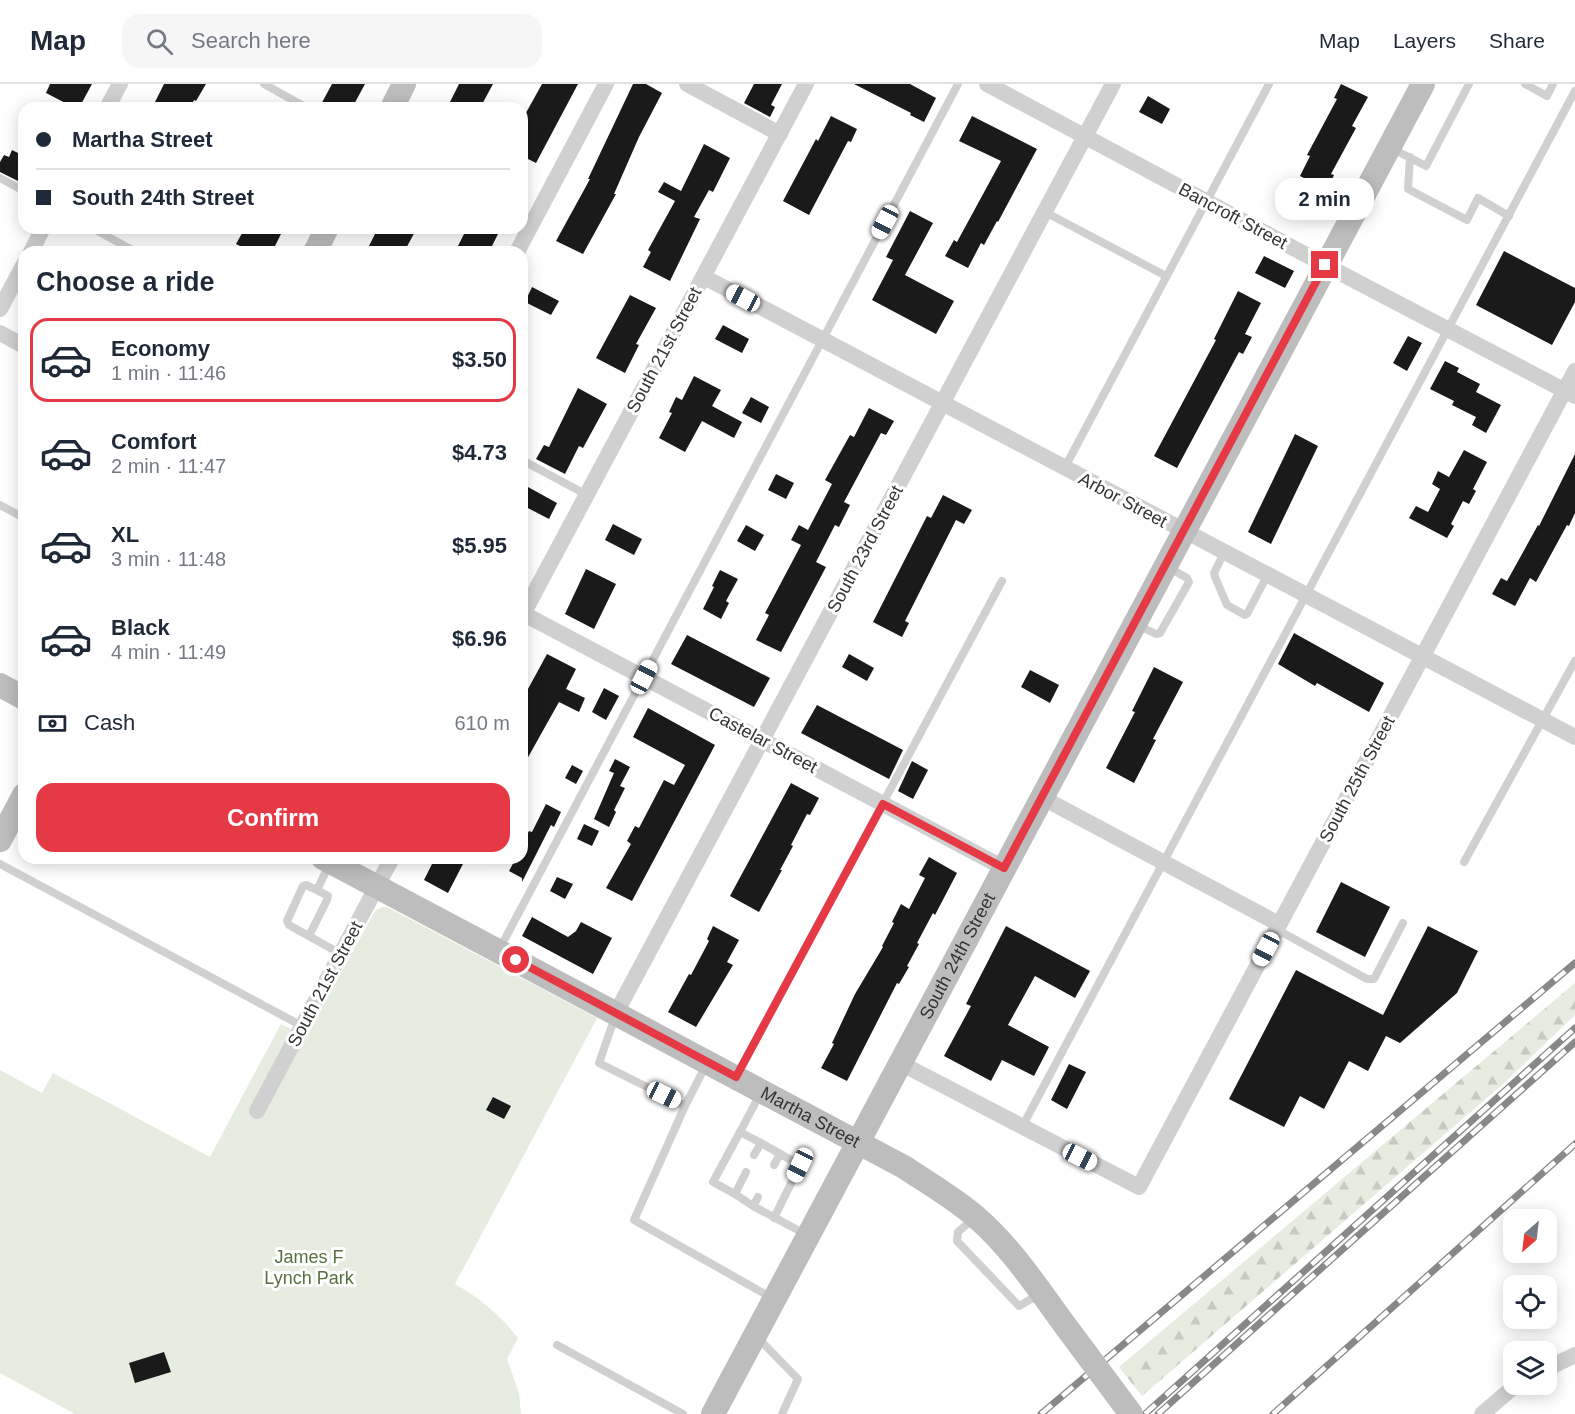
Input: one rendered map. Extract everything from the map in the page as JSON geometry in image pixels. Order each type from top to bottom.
[{"type":"main road","points":[[395,102],[404,84]]},
{"type":"main road","name":"South 24th Street","points":[[715,1413],[1325,265],[1400,152],[1423,84]]},
{"type":"main road","points":[[0,685],[18,695]]},
{"type":"main road","points":[[0,840],[18,806]]},
{"type":"main road","name":"Martha Street","points":[[335,864],[859,1142],[904,1167],[959,1203],[1007,1247],[1131,1414]]},
{"type":"street","points":[[111,102],[120,84]]},
{"type":"street","points":[[528,231],[606,84]]},
{"type":"street","points":[[687,84],[780,134]]},
{"type":"street","name":"South 21st Street","points":[[528,603],[806,84]]},
{"type":"street","name":"Bancroft Street","points":[[987,84],[1570,393]]},
{"type":"street","name":"South 23rd Street","points":[[616,1013],[1113,84]]},
{"type":"street","points":[[0,309],[18,275]]},
{"type":"street","name":"Arbor Street","points":[[704,277],[1575,737]]},
{"type":"street","points":[[0,333],[18,343]]},
{"type":"street","name":"South 25th Street","points":[[1022,1127],[1139,1187],[1423,658],[1570,393],[1575,371]]},
{"type":"street","name":"Castelar Street","points":[[528,617],[1004,868]]},
{"type":"street","points":[[1041,797],[1278,926]]},
{"type":"street","name":"South 21st Street","points":[[257,1111],[389,864]]},
{"type":"street","points":[[900,1063],[1022,1127]]},
{"type":"street","points":[[1557,1364],[1575,1356]]},
{"type":"street","points":[[1482,1414],[1505,1395]]},
{"type":"lane","points":[[264,84],[296,102]]},
{"type":"lane","points":[[498,951],[958,84]]},
{"type":"lane","points":[[1064,469],[1269,84]]},
{"type":"lane","points":[[1400,152],[1426,166],[1469,84]]},
{"type":"lane","points":[[1525,84],[1547,96],[1553,84]]},
{"type":"lane","points":[[1022,1127],[1575,91]]},
{"type":"lane","points":[[1400,152],[1408,189],[1467,220],[1478,198],[1509,216]]},
{"type":"lane","points":[[0,177],[18,188]]},
{"type":"lane","points":[[1045,212],[1166,276]]},
{"type":"lane","points":[[103,234],[125,246]]},
{"type":"lane","points":[[528,463],[587,495]]},
{"type":"lane","points":[[0,505],[18,515]]},
{"type":"lane","points":[[1224,553],[1214,573],[1215,578],[1227,605],[1245,615],[1267,576]]},
{"type":"lane","points":[[736,1077],[1002,581]]},
{"type":"lane","points":[[1464,862],[1575,661]]},
{"type":"lane","points":[[0,864],[302,1026]]},
{"type":"lane","points":[[316,890],[326,864]]},
{"type":"lane","points":[[309,936],[327,900],[325,894],[306,885],[303,886],[287,918],[289,925],[341,954]]},
{"type":"lane","points":[[1278,926],[1367,979],[1374,979],[1403,924]]},
{"type":"lane","points":[[616,1013],[599,1064],[685,1106]]},
{"type":"lane","points":[[708,1062],[685,1106],[634,1220],[775,1299]]},
{"type":"lane","points":[[761,1091],[713,1182],[810,1236]]},
{"type":"lane","points":[[740,1132],[800,1165],[774,1218]]},
{"type":"lane","points":[[754,1155],[760,1143]]},
{"type":"lane","points":[[774,1165],[780,1154]]},
{"type":"lane","points":[[735,1194],[746,1172]]},
{"type":"lane","points":[[753,1206],[758,1197]]},
{"type":"lane","points":[[755,1335],[798,1379],[782,1414]]},
{"type":"lane","points":[[557,1345],[683,1414]]},
{"type":"green space","name":"James F Lynch Park","points":[[387,907],[597,1018],[455,1284],[489,1308],[518,1338],[507,1359],[519,1393],[521,1414],[75,1414],[0,1373],[0,1070],[42,1093],[53,1073],[210,1157],[281,1024],[306,1036],[375,911]]},
{"type":"green space","points":[[1575,983],[1575,1015],[1503,1084],[1142,1396],[1119,1367]]},
{"type":"building","points":[[50,84],[92,84],[82,102],[63,102],[46,93]]},
{"type":"building","points":[[164,84],[206,84],[196,101],[155,102]]},
{"type":"building","points":[[332,84],[365,84],[355,102],[322,102]]},
{"type":"building","points":[[459,84],[493,84],[483,102],[450,102]]},
{"type":"building","points":[[542,84],[578,84],[536,163],[528,159],[528,109]]},
{"type":"building","points":[[633,84],[646,84],[662,93],[639,137],[614,194],[616,194],[583,254],[556,241],[590,179],[588,179]]},
{"type":"building","points":[[754,84],[782,84],[771,105],[775,107],[770,117],[744,103]]},
{"type":"building","points":[[854,84],[910,84],[936,98],[924,122]]},
{"type":"building","points":[[1341,84],[1368,97],[1352,126],[1356,128],[1331,174],[1334,175],[1327,190],[1300,176],[1310,156],[1307,155],[1337,99],[1334,98]]},
{"type":"building","points":[[1148,96],[1170,109],[1162,124],[1139,112]]},
{"type":"building","points":[[831,116],[857,129],[851,142],[848,141],[809,215],[783,201]]},
{"type":"building","points":[[972,116],[1037,149],[998,222],[984,245],[981,243],[968,268],[945,256],[954,240],[957,242],[1001,161],[959,141]]},
{"type":"building","points":[[704,144],[730,158],[713,192],[709,190],[694,217],[700,219],[670,281],[643,267],[651,252],[648,250],[675,201],[658,192],[664,182],[681,191]]},
{"type":"building","points":[[12,150],[18,153],[18,181],[0,172],[0,162],[4,155],[9,157]]},
{"type":"building","points":[[910,211],[933,223],[905,275],[954,301],[936,334],[872,300],[893,260],[886,257]]},
{"type":"building","points":[[242,234],[281,234],[275,246],[236,244]]},
{"type":"building","points":[[375,234],[414,234],[407,246],[369,246]]},
{"type":"building","points":[[464,234],[498,234],[492,246],[458,246]]},
{"type":"building","points":[[1504,251],[1575,288],[1575,302],[1552,345],[1476,305]]},
{"type":"building","points":[[1264,256],[1294,271],[1285,288],[1255,273]]},
{"type":"building","points":[[532,287],[559,301],[551,315],[528,304],[528,296]]},
{"type":"building","points":[[1238,291],[1261,303],[1245,334],[1252,337],[1243,354],[1239,352],[1177,468],[1154,456],[1216,340],[1214,339]]},
{"type":"building","points":[[630,295],[656,308],[636,344],[639,345],[625,373],[596,358]]},
{"type":"building","points":[[723,325],[749,339],[742,353],[715,339]]},
{"type":"building","points":[[1408,336],[1422,343],[1407,371],[1393,363]]},
{"type":"building","points":[[1445,361],[1459,368],[1457,372],[1480,384],[1476,392],[1501,405],[1486,433],[1472,425],[1476,417],[1452,405],[1454,401],[1430,389]]},
{"type":"building","points":[[694,376],[721,390],[712,406],[742,422],[734,438],[702,421],[685,452],[659,438],[672,413],[669,412],[676,397],[682,400]]},
{"type":"building","points":[[578,388],[607,404],[583,448],[579,446],[565,474],[536,459],[544,445],[549,447]]},
{"type":"building","points":[[751,397],[769,407],[761,423],[742,413]]},
{"type":"building","points":[[869,408],[894,421],[886,435],[881,433],[844,502],[850,505],[839,527],[835,525],[816,562],[826,567],[781,652],[756,640],[769,615],[765,613],[801,545],[791,540],[799,525],[808,530],[832,484],[825,480],[850,435],[854,437]]},
{"type":"building","points":[[1295,434],[1318,446],[1271,544],[1248,532]]},
{"type":"building","points":[[1464,450],[1487,462],[1473,489],[1476,491],[1469,504],[1463,501],[1451,524],[1454,526],[1447,538],[1409,518],[1416,506],[1428,512],[1440,489],[1432,484],[1438,471],[1449,477]]},
{"type":"building","points":[[1575,454],[1575,513],[1536,582],[1530,578],[1515,606],[1492,594],[1501,578],[1507,581],[1539,526]]},
{"type":"building","points":[[776,474],[794,483],[786,499],[768,490]]},
{"type":"building","points":[[528,487],[557,503],[549,519],[528,508]]},
{"type":"building","points":[[943,495],[972,510],[964,524],[956,520],[905,621],[909,623],[902,637],[873,622],[927,516],[931,518]]},
{"type":"building","points":[[613,524],[642,539],[634,555],[605,540]]},
{"type":"building","points":[[746,525],[764,535],[755,551],[737,541]]},
{"type":"building","points":[[586,569],[616,584],[594,629],[565,614]]},
{"type":"building","points":[[720,570],[738,579],[726,601],[729,603],[721,619],[703,609]]},
{"type":"building","points":[[1294,633],[1384,683],[1369,712],[1317,683],[1315,686],[1278,664]]},
{"type":"building","points":[[687,635],[770,678],[754,707],[671,664]]},
{"type":"building","points":[[547,654],[576,669],[566,689],[585,698],[579,712],[559,702],[528,757],[528,689]]},
{"type":"building","points":[[849,654],[874,668],[867,681],[842,667]]},
{"type":"building","points":[[1154,667],[1183,682],[1153,739],[1156,740],[1134,783],[1106,768],[1135,712],[1132,711]]},
{"type":"building","points":[[1030,670],[1059,685],[1050,703],[1021,687]]},
{"type":"building","points":[[604,688],[619,696],[606,720],[592,712]]},
{"type":"building","points":[[817,705],[903,750],[889,779],[801,733]]},
{"type":"building","points":[[648,708],[715,745],[632,901],[606,888],[631,844],[627,841],[635,826],[639,828],[664,780],[674,785],[685,765],[633,737]]},
{"type":"building","points":[[615,759],[630,767],[620,786],[625,788],[614,810],[616,812],[609,827],[594,819],[614,773],[609,771]]},
{"type":"building","points":[[912,761],[928,770],[913,799],[898,791]]},
{"type":"building","points":[[572,765],[583,771],[576,784],[565,778]]},
{"type":"building","points":[[791,783],[819,798],[810,815],[807,814],[780,870],[782,870],[759,912],[730,896]]},
{"type":"building","points":[[546,804],[561,812],[554,827],[551,825],[522,882],[522,878],[509,871],[513,864],[528,864],[528,833],[532,832]]},
{"type":"building","points":[[584,824],[599,831],[592,846],[577,839]]},
{"type":"building","points":[[929,857],[957,873],[917,943],[919,944],[907,966],[909,967],[899,984],[897,983],[847,1081],[821,1068],[855,994],[883,947],[901,904],[909,909],[925,878],[919,875]]},
{"type":"building","points":[[432,864],[463,864],[448,893],[424,880]]},
{"type":"building","points":[[557,877],[573,884],[565,899],[550,891]]},
{"type":"building","points":[[1341,882],[1390,907],[1365,957],[1316,932]]},
{"type":"building","points":[[532,917],[568,937],[576,931],[581,922],[612,938],[593,974],[522,936]]},
{"type":"building","points":[[713,926],[739,940],[727,962],[733,965],[696,1027],[668,1012],[709,941],[707,939]]},
{"type":"building","points":[[1006,926],[1090,971],[1075,998],[1035,976],[1008,1025],[1049,1047],[1034,1076],[1002,1060],[991,1081],[944,1056],[971,1006],[966,1004]]},
{"type":"building","points":[[1428,926],[1478,951],[1457,993],[1400,1043],[1386,1036],[1368,1071],[1349,1061],[1324,1109],[1300,1096],[1284,1127],[1229,1099],[1296,970],[1383,1015]]},
{"type":"building","points":[[1069,1064],[1086,1072],[1067,1109],[1051,1100]]},
{"type":"building","points":[[493,1097],[511,1106],[504,1119],[486,1110]]},
{"type":"building","points":[[164,1352],[171,1372],[135,1383],[129,1363]]},
{"type":"railway","points":[[1041,1414],[1575,963]]},
{"type":"railway","points":[[1145,1414],[1575,1028]]},
{"type":"railway","points":[[1158,1414],[1575,1042]]},
{"type":"railway","points":[[1273,1414],[1575,1144]]},
{"type":"route","points":[[516,960],[736,1077],[883,804],[1004,868],[1325,265]]}]
